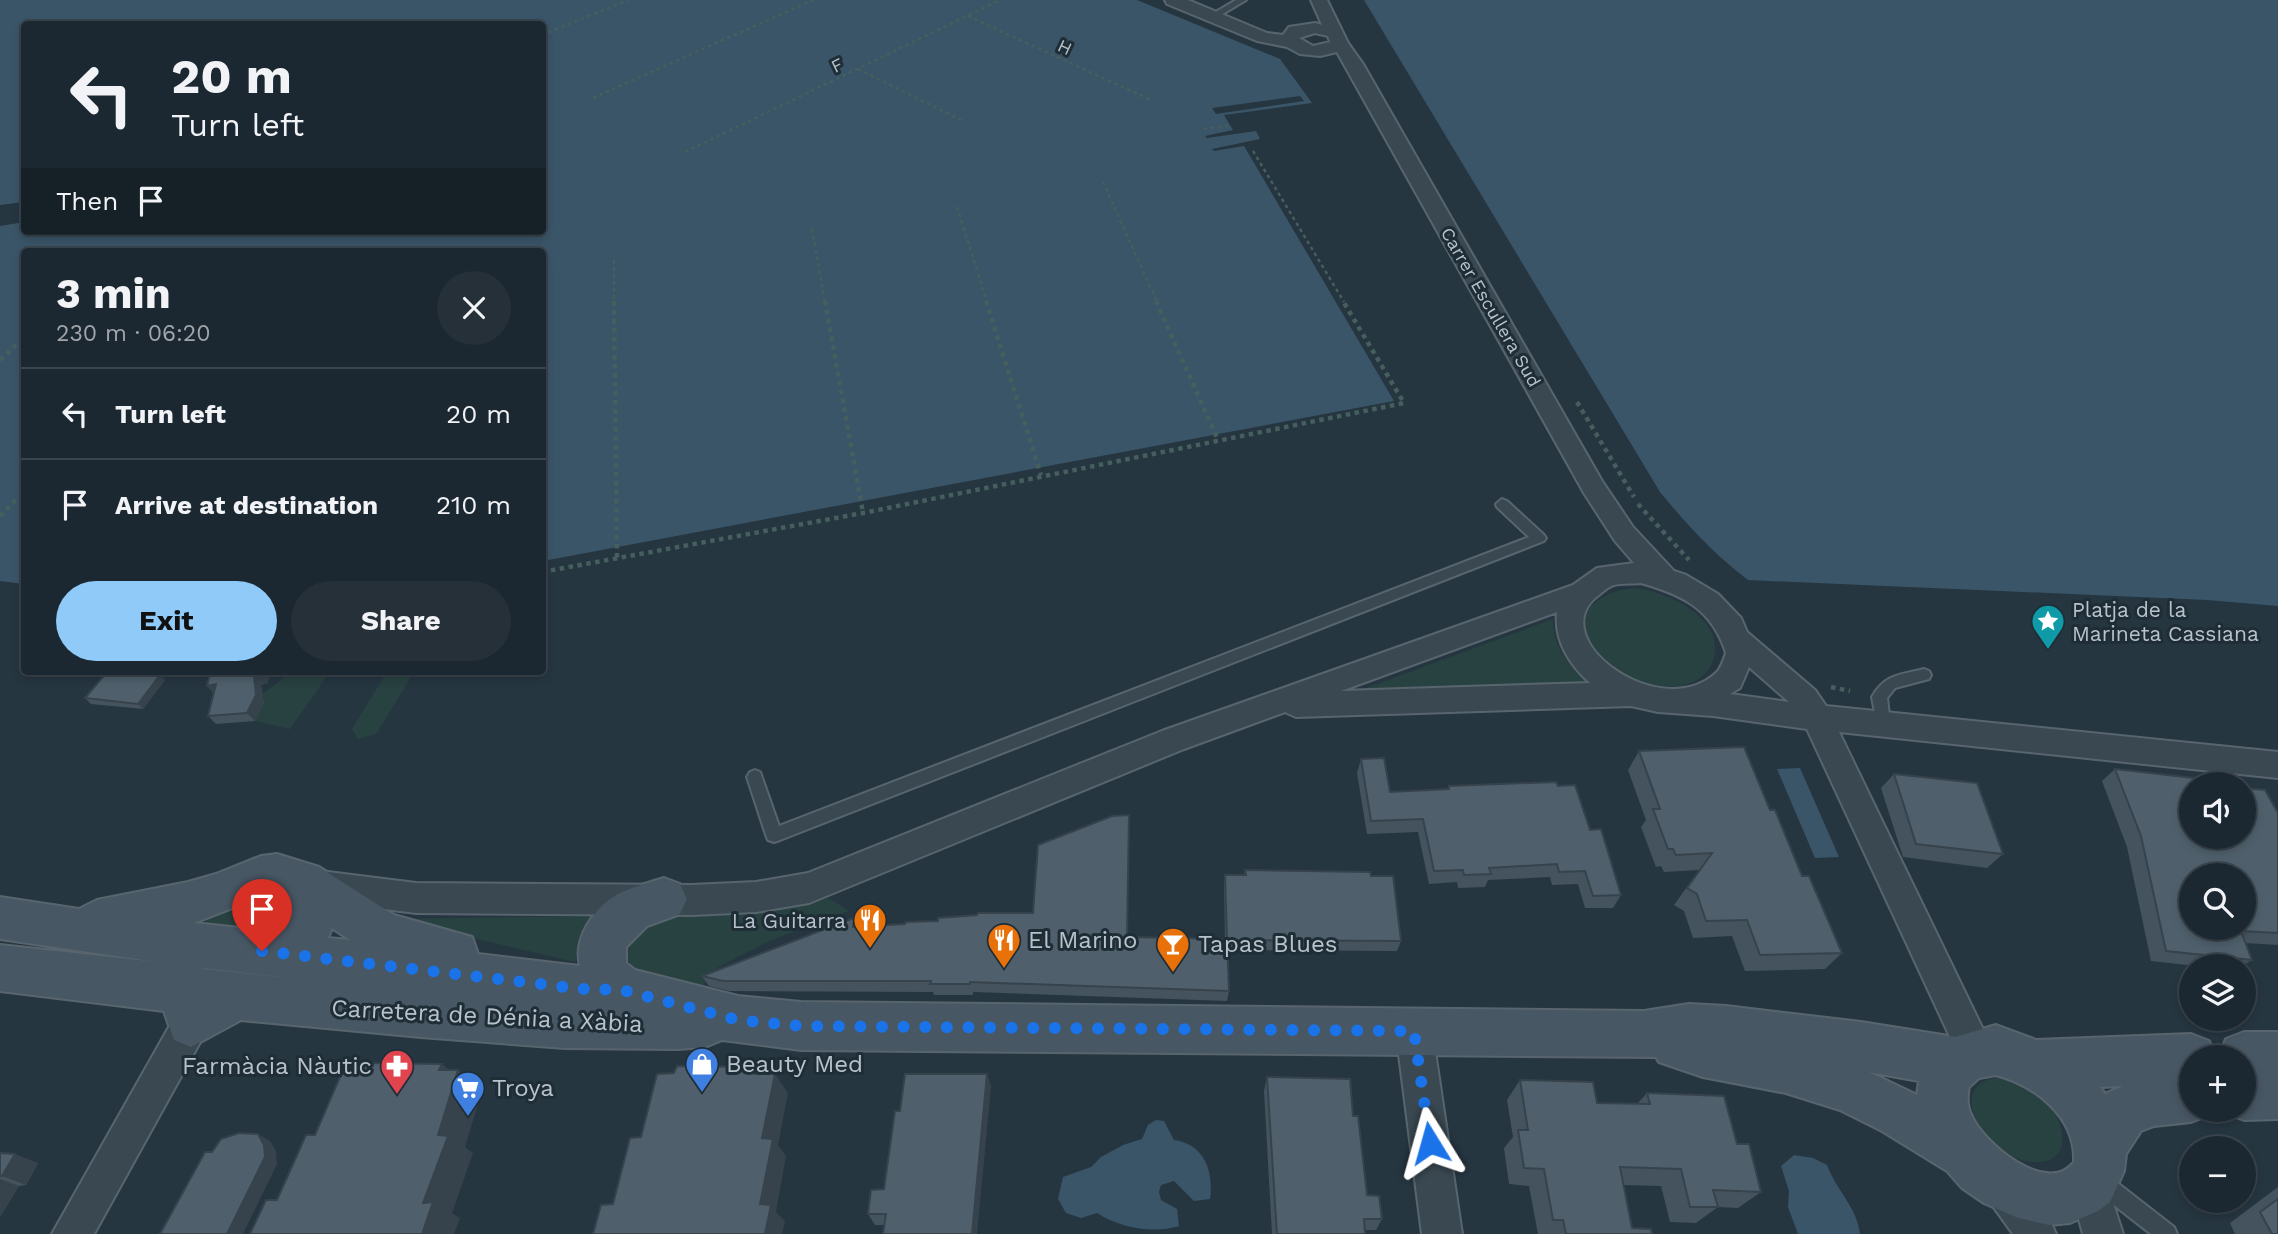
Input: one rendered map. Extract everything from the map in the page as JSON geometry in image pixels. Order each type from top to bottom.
[{"type":"street","name":"Carrer Escullera Sud","points":[[1173,0],[1263,37],[1320,51],[1339,59],[1360,78]]},
{"type":"street","name":"Carrer Escullera Sud","points":[[1308,28],[1319,11],[1317,0]]},
{"type":"street","name":"Carrer Escullera Sud","points":[[1317,0],[1593,487],[1624,534],[1663,577]]},
{"type":"street","points":[[1291,42],[1292,35],[1308,28],[1323,29],[1337,38],[1332,49],[1320,51]]},
{"type":"street","points":[[1616,575],[1624,534]]},
{"type":"street","points":[[309,885],[416,898],[664,900],[756,898],[809,888],[1173,740],[1580,593],[1595,581],[1616,575],[1639,573],[1663,577],[1702,595],[1724,616],[1738,639],[1805,699],[1817,719],[1966,1057]]},
{"type":"street","points":[[1580,593],[1571,608],[1569,626],[1575,646],[1588,665],[1608,682],[1653,701],[1694,701],[1817,719],[2278,765]]},
{"type":"street","points":[[1694,701],[1716,693],[1732,679],[1739,660],[1738,639]]},
{"type":"street","points":[[1272,706],[1632,694]]},
{"type":"street","points":[[50,924],[124,918],[221,894],[253,879],[275,874],[290,876],[309,885],[351,917],[409,943],[622,990]]},
{"type":"street","points":[[0,968],[187,1007],[236,996],[267,975],[306,935],[313,921],[314,903],[309,885]]},
{"type":"street","points":[[72,1234],[187,1007],[179,967],[183,943],[204,909],[221,894]]},
{"type":"street","points":[[289,954],[324,930],[351,917],[416,898]]},
{"type":"street","points":[[622,990],[606,976],[601,957],[606,936],[632,911],[664,900]]},
{"type":"street","name":"Carretera de Dénia a Xàbia","points":[[0,918],[101,934],[582,989],[622,990],[738,1020],[801,1026],[1644,1035],[1689,1028],[1966,1057]]},
{"type":"street","name":"Carretera de Dénia a Xàbia","points":[[236,996],[384,1013],[596,1026],[671,1027],[738,1020]]},
{"type":"street","points":[[1414,1031],[1442,1234]]},
{"type":"street","name":"Carretera de Dénia a Xàbia","points":[[1644,1035],[1694,1052],[1786,1068],[1837,1084],[1890,1106],[1982,1168]]},
{"type":"street","points":[[2036,1234],[1949,1126],[1942,1101],[1944,1078],[1966,1057],[1996,1050],[2016,1055],[2037,1064],[2060,1080],[2079,1100],[2093,1123],[2095,1170],[2103,1234]]},
{"type":"street","points":[[2256,1058],[2278,1057]]},
{"type":"street","points":[[2037,1064],[2179,1059]]},
{"type":"street","points":[[2256,1095],[2278,1094]]},
{"type":"street","points":[[1982,1168],[2026,1195],[2051,1199],[2073,1196],[2095,1170],[2124,1111],[2154,1101],[2179,1098]]},
{"type":"lane","points":[[1213,16],[1242,0]]},
{"type":"lane","points":[[755,777],[774,835],[1539,538],[1502,504]]},
{"type":"lane","points":[[1883,724],[1880,697],[1890,683],[1924,675]]},
{"type":"lane","points":[[2095,1170],[2167,1234]]},
{"type":"path","points":[[546,33],[628,0]]},
{"type":"path","points":[[593,98],[813,0]]},
{"type":"path","name":"F","points":[[685,152],[1000,0]]},
{"type":"path","name":"H","points":[[968,16],[1153,101]]},
{"type":"path","points":[[858,69],[963,121]]},
{"type":"path","points":[[1204,130],[1230,125]]},
{"type":"path","points":[[546,571],[863,513],[1404,403],[1253,151]]},
{"type":"path","points":[[1103,182],[1218,440]]},
{"type":"path","points":[[957,207],[1041,475]]},
{"type":"path","points":[[812,229],[863,513]]},
{"type":"path","points":[[614,260],[617,559]]},
{"type":"path","points":[[0,360],[21,341]]},
{"type":"path","points":[[1574,397],[1638,503],[1695,567]]},
{"type":"path","points":[[0,516],[21,495]]},
{"type":"green space","points":[[1637,588],[1664,595],[1692,610],[1711,632],[1715,645],[1713,660],[1707,672],[1697,680],[1685,685],[1671,686],[1643,683],[1619,674],[1595,652],[1588,641],[1585,623],[1592,605],[1617,591]]},
{"type":"green space","points":[[1553,619],[1559,647],[1589,684],[1361,690]]},
{"type":"green space","points":[[287,675],[328,675],[290,729],[255,721],[264,703],[263,694]]},
{"type":"green space","points":[[385,675],[412,675],[376,734],[358,739],[352,729]]},
{"type":"green space","points":[[283,891],[291,903],[292,913],[282,937],[204,926],[217,907],[227,901],[248,895]]},
{"type":"green space","points":[[829,898],[849,911],[769,941],[717,968],[700,989],[616,971],[614,938],[642,918],[738,915]]},
{"type":"green space","points":[[595,916],[579,938],[575,962],[392,919]]},
{"type":"green space","points":[[1999,1077],[2028,1086],[2050,1106],[2061,1127],[2061,1148],[2056,1156],[2047,1161],[2033,1162],[2017,1158],[1988,1137],[1972,1107],[1973,1094],[1981,1083]]},
{"type":"water","points":[[0,0],[1137,0],[1280,59],[1312,103],[1224,115],[1233,130],[1205,136],[1207,138],[1256,131],[1260,139],[1212,149],[1214,151],[1244,146],[1394,401],[546,560],[546,248],[21,248],[21,584],[0,581],[0,226],[21,222],[21,235],[546,235],[546,21],[21,21],[21,202],[0,205]]},
{"type":"water","points":[[1364,0],[2278,0],[2278,606],[2207,600],[1748,580],[1701,539],[1660,492]]},
{"type":"water","points":[[1800,768],[1839,857],[1815,858],[1777,769]]},
{"type":"water","points":[[1156,1120],[1164,1121],[1174,1140],[1193,1147],[1205,1160],[1210,1179],[1210,1199],[1194,1201],[1174,1181],[1161,1185],[1161,1200],[1177,1209],[1179,1226],[1159,1229],[1126,1226],[1097,1213],[1081,1218],[1066,1213],[1058,1199],[1063,1177],[1091,1167],[1101,1157],[1123,1145],[1142,1139],[1148,1125]]},
{"type":"water","points":[[1794,1155],[1813,1158],[1827,1165],[1855,1215],[1860,1234],[1798,1234],[1788,1207],[1789,1191],[1781,1166]]},
{"type":"pier","points":[[1300,96],[1304,101],[1216,114],[1212,108]]},
{"type":"building","points":[[104,675],[160,675],[138,704],[85,698]]},
{"type":"building","points":[[209,675],[260,675],[254,676],[256,695],[247,713],[208,716],[216,684],[207,686]]},
{"type":"building","points":[[1744,747],[1770,810],[1775,810],[1802,876],[1809,876],[1842,953],[1760,955],[1747,920],[1706,921],[1697,894],[1687,888],[1712,853],[1676,855],[1673,849],[1668,849],[1653,809],[1660,809],[1639,751]]},
{"type":"building","points":[[1384,758],[1390,792],[1449,789],[1449,786],[1556,782],[1558,786],[1575,785],[1590,830],[1601,829],[1621,895],[1593,896],[1585,871],[1559,872],[1557,864],[1489,868],[1491,874],[1464,875],[1463,870],[1434,871],[1423,819],[1371,821],[1361,759]]},
{"type":"building","points":[[2115,769],[2179,776],[2179,849],[2256,849],[2256,789],[2265,790],[2278,813],[2278,933],[2256,932],[2256,863],[2179,863],[2179,940],[2244,940],[2250,954],[2166,951],[2141,836]]},
{"type":"building","points":[[1894,774],[1977,783],[2003,854],[1916,844]]},
{"type":"building","points":[[1129,815],[1127,937],[1227,939],[1229,991],[970,982],[930,984],[931,981],[723,981],[702,976],[854,918],[853,927],[938,921],[938,918],[978,913],[1033,913],[1038,845],[1112,816]]},
{"type":"building","points":[[1245,870],[1370,872],[1371,876],[1393,876],[1401,941],[1227,940],[1225,875],[1246,875]]},
{"type":"building","points":[[362,1063],[442,1064],[439,1070],[458,1070],[438,1135],[448,1136],[423,1203],[433,1202],[422,1234],[250,1234],[266,1200],[277,1200],[306,1135],[315,1135],[343,1070],[361,1070]]},
{"type":"building","points":[[677,1066],[756,1067],[755,1074],[775,1074],[762,1138],[773,1139],[760,1204],[771,1205],[765,1234],[593,1234],[601,1205],[613,1204],[630,1138],[641,1137],[657,1074],[674,1073]]},
{"type":"building","points":[[905,1074],[987,1074],[972,1234],[883,1234],[886,1214],[868,1214],[871,1190],[884,1189],[895,1111],[900,1111]]},
{"type":"building","points":[[1267,1077],[1350,1079],[1353,1116],[1358,1116],[1367,1195],[1379,1196],[1382,1219],[1364,1219],[1365,1234],[1277,1234]]},
{"type":"building","points":[[1520,1080],[1593,1082],[1597,1103],[1650,1104],[1647,1093],[1724,1096],[1737,1144],[1749,1144],[1761,1192],[1713,1190],[1718,1207],[1690,1207],[1681,1169],[1620,1167],[1632,1228],[1651,1229],[1652,1234],[1566,1234],[1563,1220],[1553,1220],[1544,1169],[1524,1168],[1518,1130],[1528,1130]]},
{"type":"building","points":[[239,1133],[258,1134],[264,1145],[265,1157],[227,1234],[160,1234],[205,1152],[212,1152],[221,1139]]},
{"type":"building","points":[[0,1153],[15,1154],[2,1176],[0,1176]]},
{"type":"building","points":[[2278,1199],[2278,1234],[2272,1234],[2260,1212]]},
{"type":"place","name":"Platja de la Marineta Cassiana","points":[[2048,651]]},
{"type":"place","name":"La Guitarra","points":[[870,950]]},
{"type":"place","name":"El Marino","points":[[1004,970]]},
{"type":"place","name":"Tapas Blues","points":[[1173,974]]},
{"type":"place","name":"Beauty Med","points":[[702,1094]]},
{"type":"place","name":"Farmàcia Nàutic","points":[[397,1096]]},
{"type":"place","name":"Troya","points":[[468,1118]]},
{"type":"route","points":[[262,951],[582,989],[622,990],[738,1020],[801,1026],[1414,1031],[1430,1143]]}]
